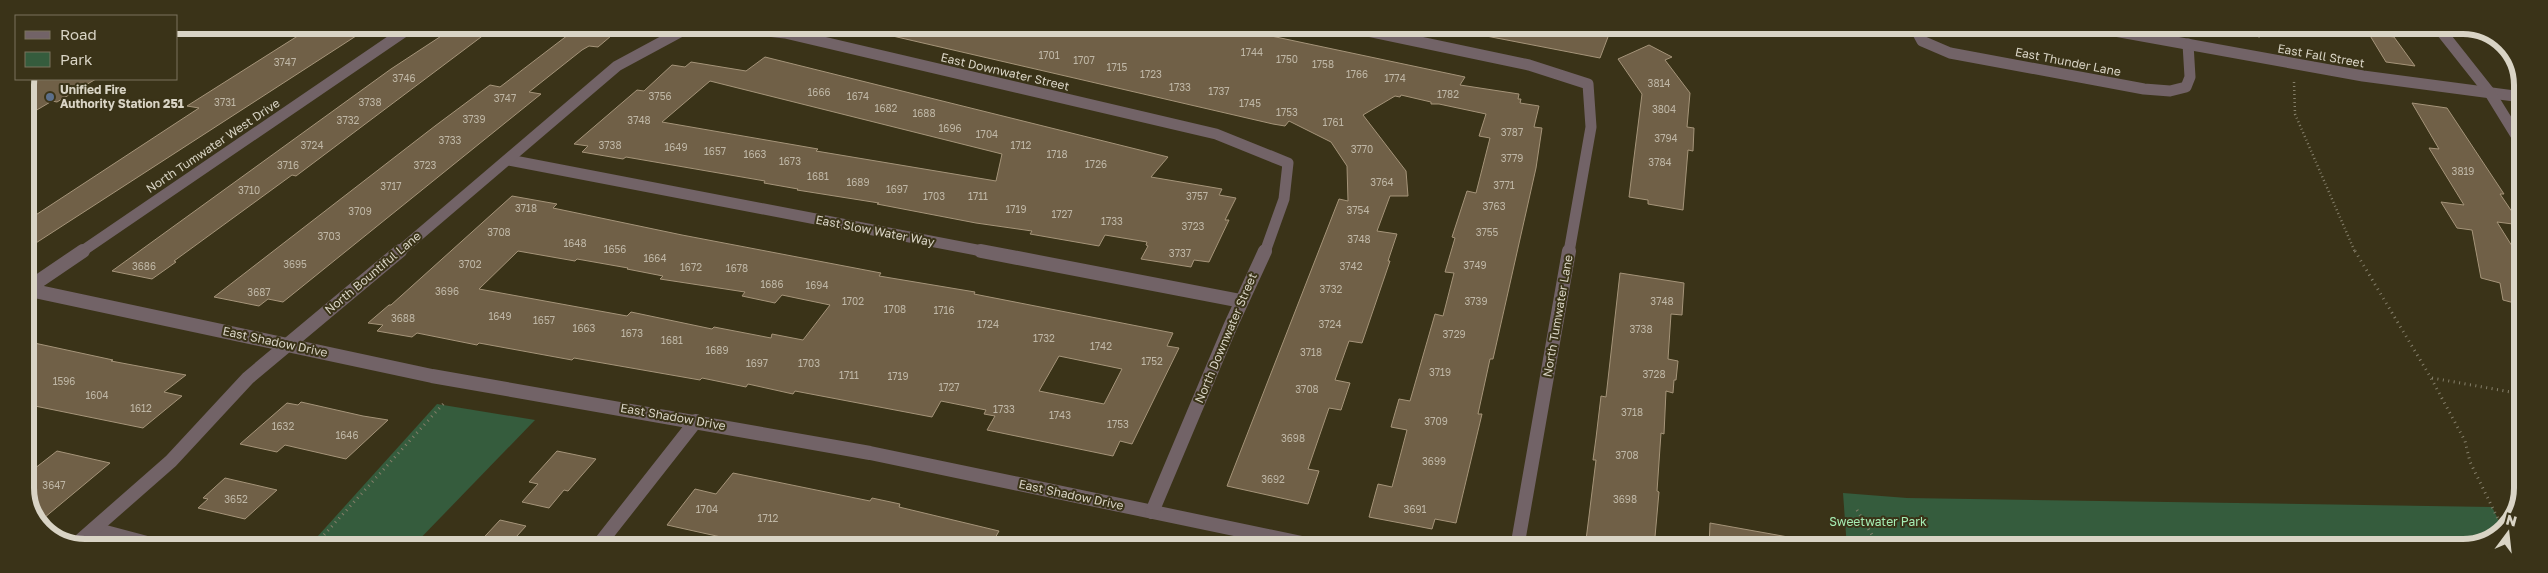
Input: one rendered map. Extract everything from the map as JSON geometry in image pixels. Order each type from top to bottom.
[{"type":"street","name":"North Tumwater West Drive","points":[[34,284],[401,34]]},
{"type":"street","name":"North Bountiful Lane","points":[[82,539],[171,462],[232,394],[286,344],[509,160],[617,66],[676,34]]},
{"type":"street","name":"East Downwater Street","points":[[789,34],[1216,134],[1288,163]]},
{"type":"street","name":"North Tumwater Lane","points":[[1382,34],[1529,65],[1588,84],[1591,127],[1519,539]]},
{"type":"street","name":"East Thunder Lane","points":[[1919,34],[1922,40],[1950,52],[2144,89],[2170,91],[2186,87],[2190,77],[2188,44]]},
{"type":"street","name":"East Fall Street","points":[[2132,34],[2363,76],[2514,96]]},
{"type":"street","points":[[2443,34],[2490,93],[2514,132]]},
{"type":"street","name":"East Slow Water Way","points":[[509,160],[1241,301]]},
{"type":"street","name":"North Downwater Street","points":[[1152,512],[1241,301],[1276,226],[1289,184],[1288,163]]},
{"type":"street","name":"East Shadow Drive","points":[[34,291],[432,376],[870,453],[1279,539]]},
{"type":"street","points":[[603,539],[696,421]]},
{"type":"street","points":[[94,529],[132,539]]},
{"type":"path","points":[[2292,74],[2295,86],[2295,114],[2353,248],[2432,378],[2464,442],[2470,462],[2493,508]]},
{"type":"path","points":[[2432,378],[2514,393]]},
{"type":"path","points":[[320,539],[444,402]]},
{"type":"path","points":[[1857,510],[1875,539]]},
{"type":"green space","points":[[437,404],[535,420],[420,539],[315,539]]},
{"type":"green space","name":"Sweetwater Park","points":[[1843,493],[1907,498],[2492,507],[2483,508],[2483,536],[2464,539],[1846,539]]},
{"type":"building","points":[[301,34],[359,34],[34,244],[34,216],[199,108],[187,106]]},
{"type":"building","points":[[444,34],[485,34],[296,176],[292,175],[152,279],[112,271],[391,69]]},
{"type":"building","points":[[569,34],[613,34],[598,47],[589,46],[582,50],[529,92],[541,94],[283,302],[268,299],[259,306],[214,297],[490,85],[500,87]]},
{"type":"building","points":[[884,34],[1262,34],[1465,77],[1460,85],[1519,94],[1518,99],[1521,99],[1520,103],[1539,106],[1534,127],[1542,128],[1536,168],[1493,359],[1490,359],[1478,414],[1482,414],[1456,523],[1435,519],[1432,529],[1369,517],[1378,484],[1392,487],[1407,430],[1391,427],[1399,399],[1410,401],[1435,314],[1443,316],[1454,273],[1445,272],[1455,238],[1452,237],[1467,191],[1476,193],[1490,138],[1479,136],[1486,114],[1431,104],[1431,102],[1401,95],[1400,97],[1395,96],[1363,115],[1406,171],[1408,196],[1390,196],[1377,231],[1397,234],[1388,261],[1390,261],[1362,343],[1349,341],[1335,380],[1350,383],[1341,410],[1329,408],[1308,469],[1319,471],[1308,504],[1227,486],[1339,199],[1348,201],[1347,166],[1331,142],[1289,121],[1285,126]]},
{"type":"building","points":[[1481,34],[1609,34],[1600,58]]},
{"type":"building","points":[[2369,34],[2394,37],[2415,66],[2386,62]]},
{"type":"building","points":[[1649,45],[1672,57],[1665,60],[1690,93],[1687,127],[1694,128],[1693,151],[1688,150],[1683,210],[1648,204],[1648,200],[1629,197],[1642,94],[1618,59]]},
{"type":"building","points":[[765,57],[1168,157],[1151,177],[1222,189],[1219,195],[1236,198],[1225,220],[1229,220],[1209,262],[1194,260],[1191,267],[1141,259],[1148,246],[1146,245],[1147,242],[1105,235],[1099,246],[1030,234],[1032,231],[976,223],[877,204],[879,203],[797,190],[764,183],[765,181],[626,157],[623,159],[582,152],[588,146],[574,144],[637,90],[644,91],[672,65],[685,67],[691,62],[746,71]],"holes":[[[710,81],[1002,154],[996,181],[816,151],[818,149],[662,122]]]},
{"type":"building","name":"Unified Fire Authority Station 251","points":[[34,80],[94,80],[57,102],[52,101],[34,112]]},
{"type":"building","points":[[2412,103],[2447,108],[2504,194],[2500,194],[2514,215],[2514,224],[2497,222],[2514,249],[2514,303],[2503,300],[2500,283],[2481,278],[2472,230],[2457,228],[2441,202],[2464,205],[2429,148],[2439,149]]},
{"type":"building","points":[[512,196],[557,204],[553,208],[682,235],[881,273],[879,276],[975,292],[974,294],[1173,333],[1167,346],[1179,348],[1132,444],[1120,441],[1113,456],[987,430],[995,416],[984,414],[986,410],[941,401],[932,417],[795,391],[793,394],[748,384],[746,387],[702,378],[700,380],[479,343],[477,345],[417,333],[412,337],[377,331],[383,325],[368,323],[391,305]],"holes":[[[518,251],[628,268],[663,276],[660,279],[745,292],[742,296],[775,303],[782,295],[830,305],[803,340],[772,334],[771,338],[714,327],[712,329],[631,312],[627,316],[479,289]],[[1059,356],[1122,369],[1104,404],[1039,391]]]},
{"type":"building","points":[[1620,273],[1684,283],[1682,315],[1671,314],[1668,359],[1678,361],[1673,393],[1666,391],[1664,434],[1661,433],[1655,539],[1586,539],[1596,460],[1593,460],[1601,396],[1606,397]]},
{"type":"building","points":[[34,343],[113,360],[111,361],[186,375],[164,392],[182,396],[143,428],[34,406]]},
{"type":"building","points":[[301,402],[388,420],[346,459],[285,445],[277,452],[240,444],[287,403],[298,405]]},
{"type":"building","points":[[57,451],[110,463],[43,519],[35,502],[34,469]]},
{"type":"building","points":[[557,451],[596,459],[568,491],[564,490],[549,508],[522,502],[538,484],[529,482]]},
{"type":"building","points":[[733,473],[870,501],[872,498],[900,504],[899,507],[999,531],[994,539],[730,539],[667,525],[695,489],[716,494]]},
{"type":"building","points":[[225,478],[277,490],[245,519],[198,508],[208,499],[203,498]]},
{"type":"building","points":[[500,520],[526,526],[514,539],[482,539]]},
{"type":"building","points":[[1710,523],[1788,537],[1788,539],[1709,539]]},
{"type":"place","name":"Unified Fire Authority Station 251","points":[[50,97]]}]
